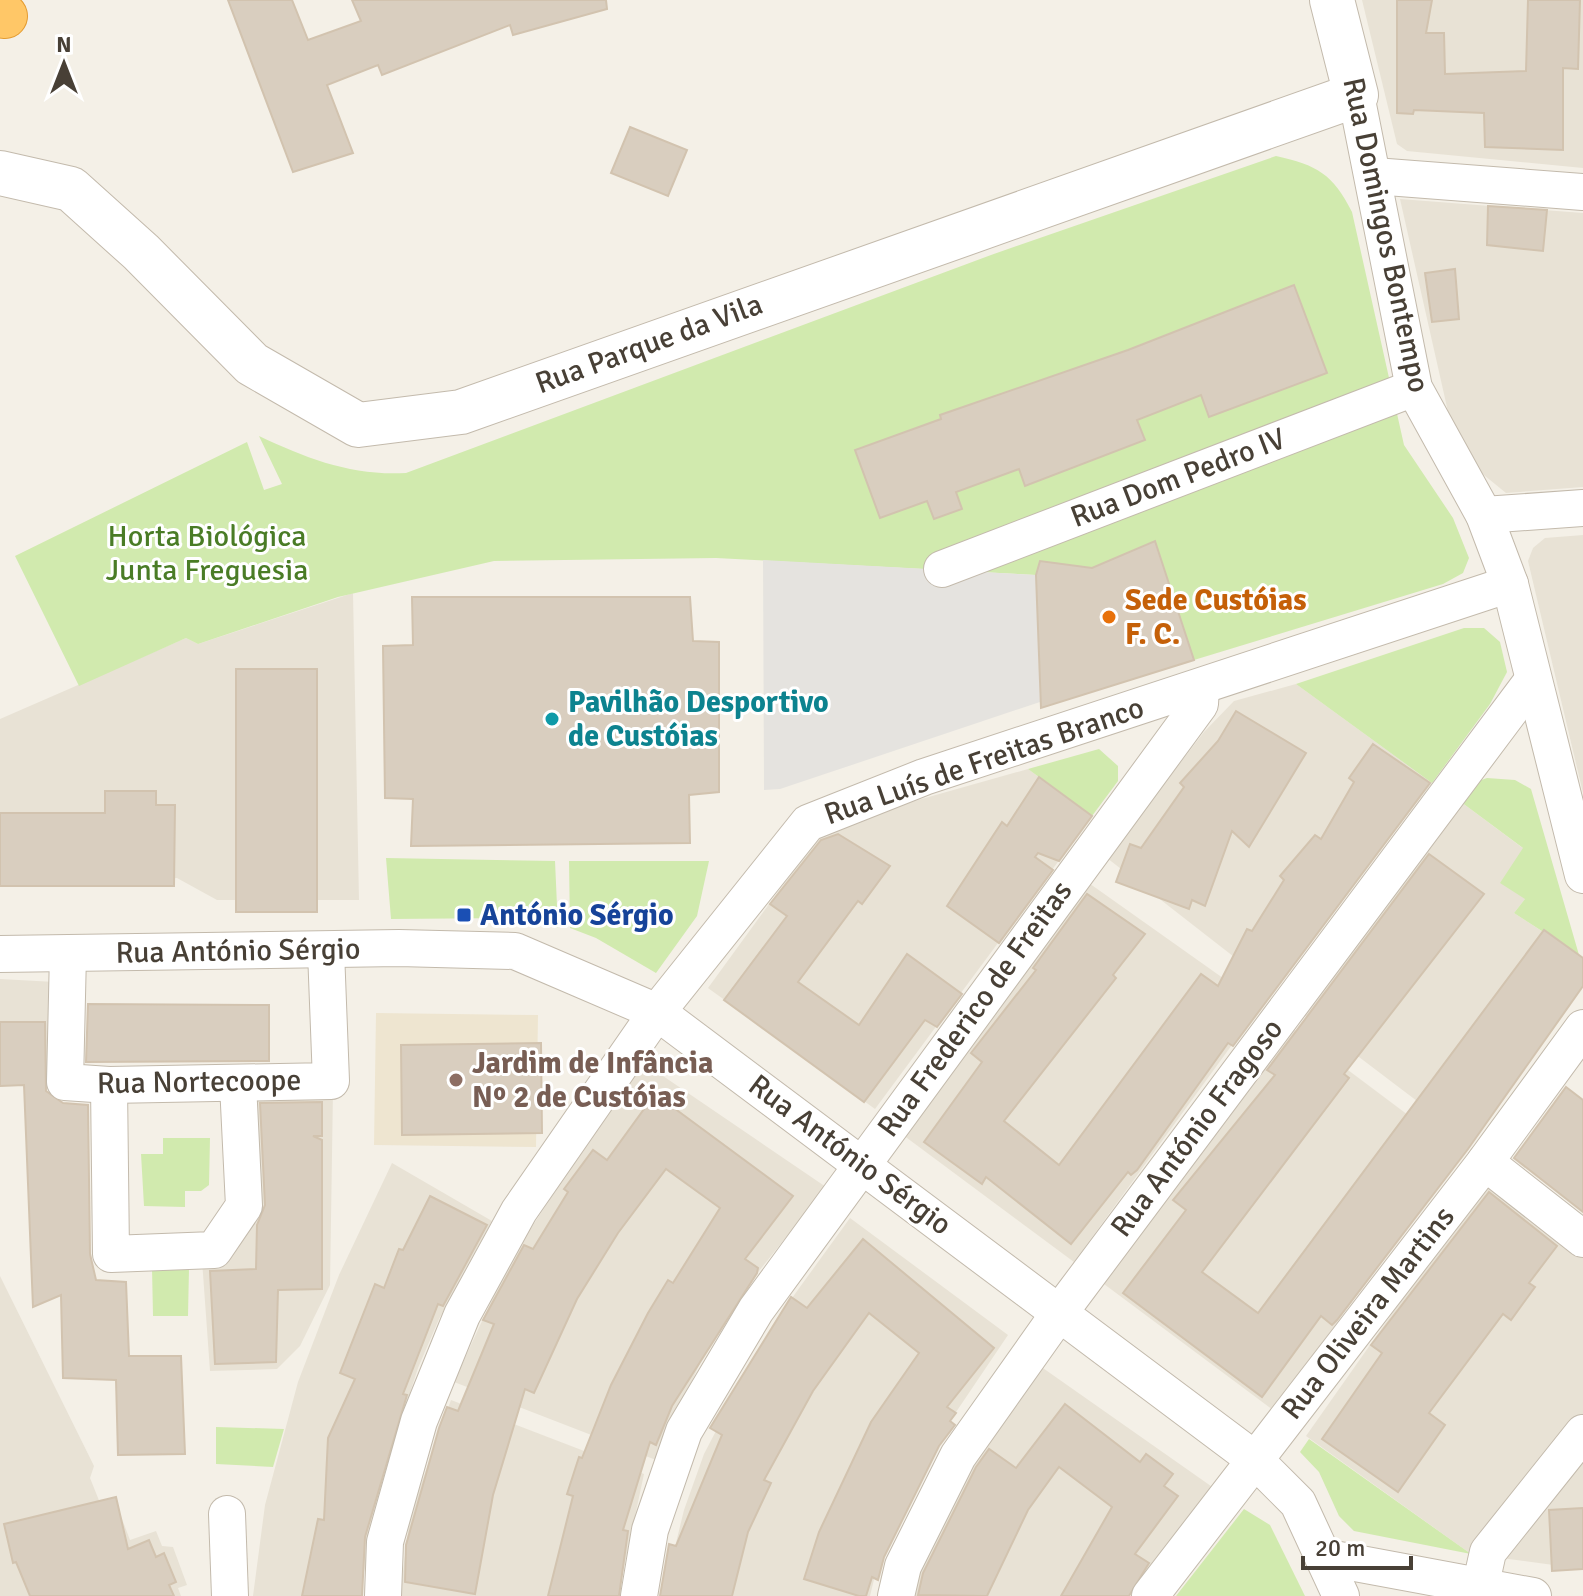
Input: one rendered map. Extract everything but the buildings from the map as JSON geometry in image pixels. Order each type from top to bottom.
[{"type":"street","name":"Rua Domingos Bontempo","points":[[1332,0],[1374,176],[1414,388],[1484,515],[1510,584],[1583,875]]},
{"type":"street","name":"Rua Parque da Vila","points":[[0,173],[71,189],[141,252],[252,364],[358,425],[461,412],[1356,95]]},
{"type":"street","points":[[1374,176],[1583,192]]},
{"type":"street","name":"Rua Dom Pedro IV","points":[[942,569],[1414,388]]},
{"type":"street","points":[[1484,515],[1583,508]]},
{"type":"street","name":"Rua Luís de Freitas Branco","points":[[383,1596],[385,1542],[411,1451],[462,1315],[519,1211],[657,1012],[808,823],[924,777],[1510,584]]},
{"type":"street","name":"Rua António Fragoso","points":[[896,1596],[903,1566],[958,1456],[1060,1312],[1533,680]]},
{"type":"street","name":"Rua Frederico de Freitas","points":[[639,1596],[650,1530],[684,1431],[756,1310],[1200,704],[1201,687]]},
{"type":"street","name":"Rua Nortecoope","points":[[68,954],[65,1082],[109,1085],[238,1084],[331,1081],[326,951]]},
{"type":"street","name":"Rua António Sérgio","points":[[0,954],[515,951],[623,994],[657,1012],[1254,1459],[1298,1503],[1341,1596]]},
{"type":"street","name":"Rua Oliveira Martins","points":[[1150,1596],[1485,1162],[1583,1028]]},
{"type":"street","points":[[109,1085],[111,1254],[214,1250],[244,1206],[238,1084]]},
{"type":"street","points":[[1485,1162],[1583,1239]]},
{"type":"street","points":[[1480,1588],[1488,1552],[1583,1433]]},
{"type":"street","points":[[227,1514],[230,1596]]},
{"type":"street","points":[[1323,1557],[1533,1596]]},
{"type":"shaded area","points":[[1362,0],[1583,0],[1583,168],[1407,151],[1397,144]]},
{"type":"shaded area","points":[[1400,199],[1583,213],[1583,487],[1506,493],[1479,471],[1451,425]]},
{"type":"shaded area","points":[[1583,535],[1583,793],[1528,561],[1533,548],[1545,538]]},
{"type":"shaded area","points":[[763,560],[1036,575],[1040,702],[780,789],[764,790]]},
{"type":"shaded area","points":[[353,593],[359,900],[217,900],[177,878],[0,886],[0,719],[186,638],[198,644]]},
{"type":"shaded area","points":[[1296,684],[1432,783],[1274,988],[1107,858],[1204,732],[1234,701]]},
{"type":"shaded area","points":[[1028,769],[1092,816],[875,1109],[708,988],[826,826]]},
{"type":"shaded area","points":[[1457,799],[1524,849],[1525,899],[1514,913],[1583,958],[1583,986],[1471,1142],[1301,1013]]},
{"type":"shaded area","points":[[1086,881],[1261,1005],[1074,1262],[903,1135]]},
{"type":"shaded area","points":[[0,979],[55,982],[49,1083],[0,1085]]},
{"type":"shaded area","name":"Jardim de Infância Nº 2 de Custóias","points":[[376,1013],[538,1015],[536,1147],[374,1145]]},
{"type":"shaded area","points":[[1288,1025],[1460,1154],[1273,1410],[1104,1284]]},
{"type":"shaded area","points":[[641,1061],[826,1187],[739,1296],[701,1361],[656,1460],[454,1382],[510,1260]]},
{"type":"shaded area","points":[[333,1090],[330,1285],[300,1346],[277,1369],[210,1371],[202,1260],[233,1248],[249,1091]]},
{"type":"shaded area","points":[[392,1163],[492,1221],[439,1319],[418,1368],[385,1470],[359,1596],[253,1596],[265,1505],[298,1382],[339,1275]]},
{"type":"shaded area","points":[[1489,1176],[1583,1252],[1583,1417],[1471,1554],[1306,1436]]},
{"type":"shaded area","points":[[850,1218],[1008,1335],[923,1461],[880,1555],[870,1596],[663,1596],[684,1510],[704,1454],[755,1356],[792,1298]]},
{"type":"shaded area","points":[[0,1276],[94,1466],[90,1478],[100,1503],[114,1498],[130,1540],[156,1531],[162,1546],[173,1547],[187,1585],[178,1588],[181,1596],[0,1596]]},
{"type":"shaded area","points":[[1040,1366],[1218,1491],[1128,1596],[908,1596],[963,1470]]},
{"type":"shaded area","points":[[451,1400],[644,1474],[618,1596],[400,1596],[410,1515]]},
{"type":"shaded area","points":[[1583,1452],[1583,1569],[1501,1558]]},
{"type":"green space","name":"Horta Biológica Junta Freguesia","points":[[1276,156],[1302,163],[1322,173],[1338,188],[1352,212],[1404,445],[1453,518],[1469,558],[1463,573],[1443,584],[1194,660],[1155,541],[1092,568],[1036,575],[716,558],[494,561],[338,597],[198,644],[186,638],[79,686],[15,556],[247,442],[264,490],[282,484],[259,436],[295,452],[349,469],[406,473],[991,255]]},
{"type":"green space","points":[[1464,628],[1484,628],[1500,642],[1507,672],[1490,704],[1432,783],[1296,684]]},
{"type":"green space","points":[[1099,749],[1118,766],[1118,781],[1092,816],[1028,769]]},
{"type":"green space","points":[[1487,778],[1515,780],[1531,789],[1579,955],[1514,913],[1525,899],[1500,883],[1523,848],[1457,799],[1470,784]]},
{"type":"green space","points":[[386,858],[555,861],[558,928],[519,918],[391,919]]},
{"type":"green space","points":[[569,861],[709,861],[697,916],[656,973],[596,938],[570,928]]},
{"type":"green space","points":[[163,1138],[210,1138],[209,1185],[201,1191],[185,1191],[185,1207],[144,1206],[141,1154],[163,1154]]},
{"type":"green space","points":[[152,1268],[189,1269],[188,1316],[153,1316]]},
{"type":"green space","points":[[216,1427],[284,1429],[273,1467],[216,1464]]},
{"type":"green space","points":[[1309,1439],[1471,1554],[1354,1531],[1339,1516],[1319,1472],[1300,1452]]},
{"type":"green space","points":[[1244,1509],[1270,1525],[1305,1596],[1176,1596]]},
{"type":"place","name":"Sede Custóias F. C.","points":[[1109,617]]},
{"type":"place","name":"Pavilhão Desportivo de Custóias","points":[[552,719]]},
{"type":"place","name":"António Sérgio","points":[[464,915]]},
{"type":"place","name":"Jardim de Infância Nº 2 de Custóias","points":[[456,1080]]}]
